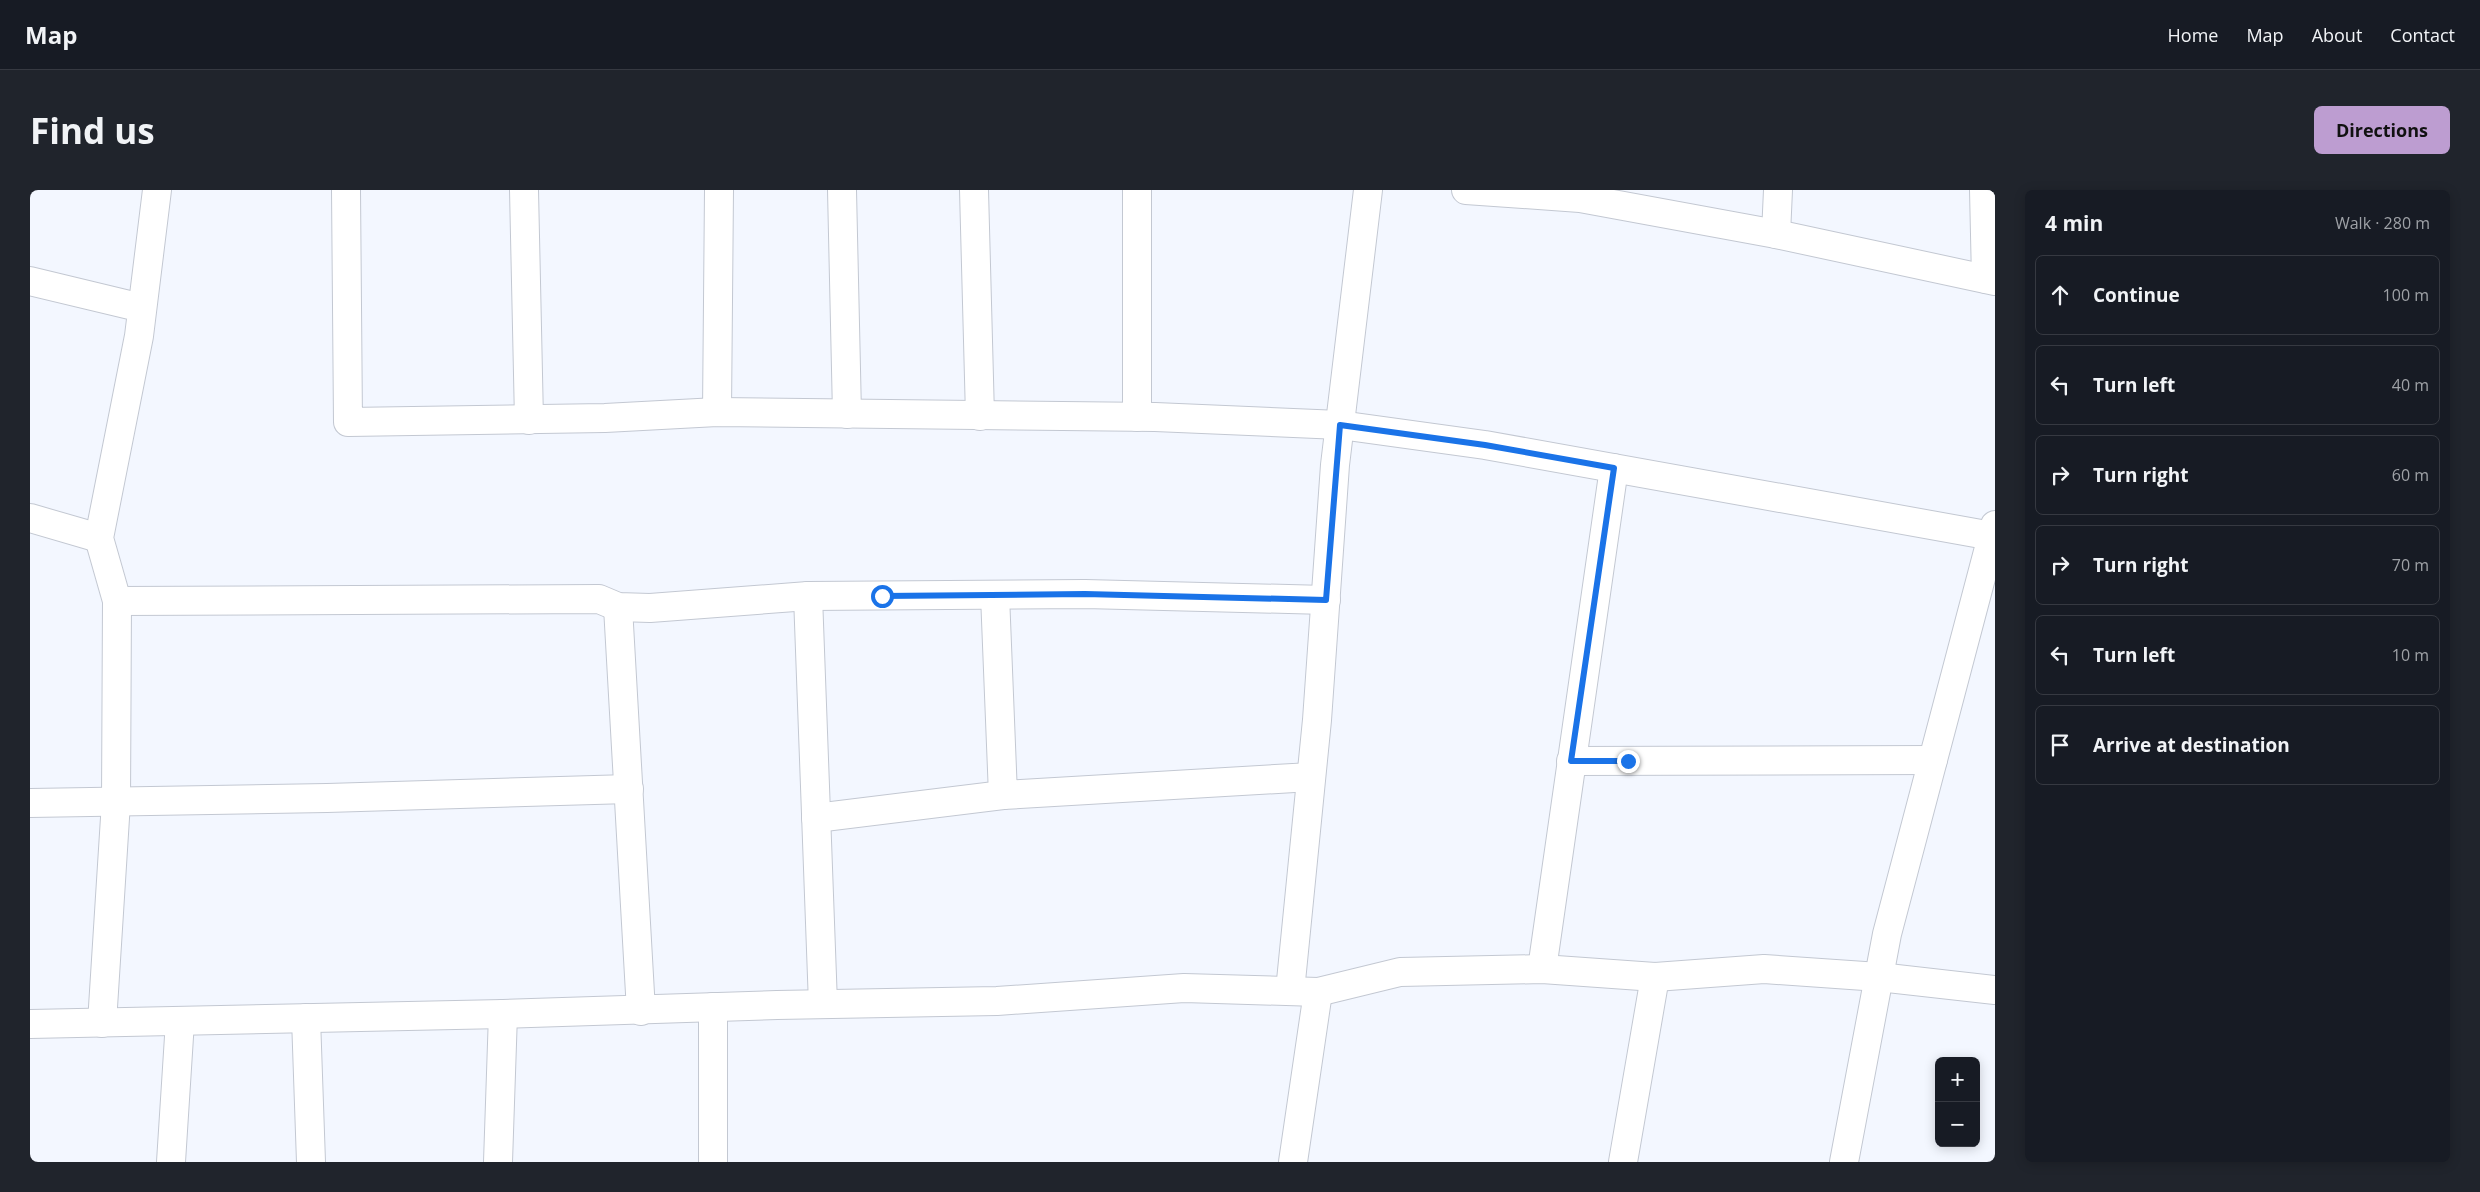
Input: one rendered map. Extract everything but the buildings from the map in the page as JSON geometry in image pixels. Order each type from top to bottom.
[{"type":"street","points":[[102,1023],[116,802],[117,601],[99,538],[139,336],[157,190]]},
{"type":"street","points":[[346,190],[348,422],[529,420],[717,412],[1137,417],[1340,425],[1485,445],[1994,531],[1887,934],[1844,1162]]},
{"type":"street","points":[[524,190],[529,420]]},
{"type":"street","points":[[717,412],[718,190]]},
{"type":"street","points":[[842,190],[846,414]]},
{"type":"street","points":[[974,190],[980,416]]},
{"type":"street","points":[[1137,190],[1137,417]]},
{"type":"street","points":[[1290,991],[1311,777],[1340,425],[1368,190]]},
{"type":"street","points":[[1466,190],[1580,198],[1776,234],[1991,280],[1984,190]]},
{"type":"street","points":[[1776,234],[1778,190]]},
{"type":"street","points":[[30,281],[142,308]]},
{"type":"street","points":[[1542,968],[1614,468]]},
{"type":"street","points":[[30,518],[99,538]]},
{"type":"street","points":[[117,601],[599,599],[618,607],[684,606],[808,596],[1085,594],[1326,600]]},
{"type":"street","points":[[995,595],[1003,796]]},
{"type":"street","points":[[808,596],[823,1004]]},
{"type":"street","points":[[618,607],[641,1010]]},
{"type":"street","points":[[1571,761],[1933,760]]},
{"type":"street","points":[[816,818],[1003,796],[1311,777]]},
{"type":"street","points":[[30,803],[327,798],[629,789]]},
{"type":"street","points":[[30,1024],[503,1014],[997,1000],[1184,988],[1318,992],[1400,972],[1542,968],[1655,976],[1764,968],[1879,976],[1995,990]]},
{"type":"street","points":[[1623,1162],[1655,976]]},
{"type":"street","points":[[1293,1162],[1318,992]]},
{"type":"street","points":[[713,1007],[713,1162]]},
{"type":"street","points":[[498,1162],[503,1014]]},
{"type":"street","points":[[306,1018],[311,1162]]},
{"type":"street","points":[[170,1162],[180,1021]]},
{"type":"route","points":[[882,596],[1085,594],[1326,600],[1340,425],[1485,445],[1614,468],[1571,761],[1628,761]]}]
